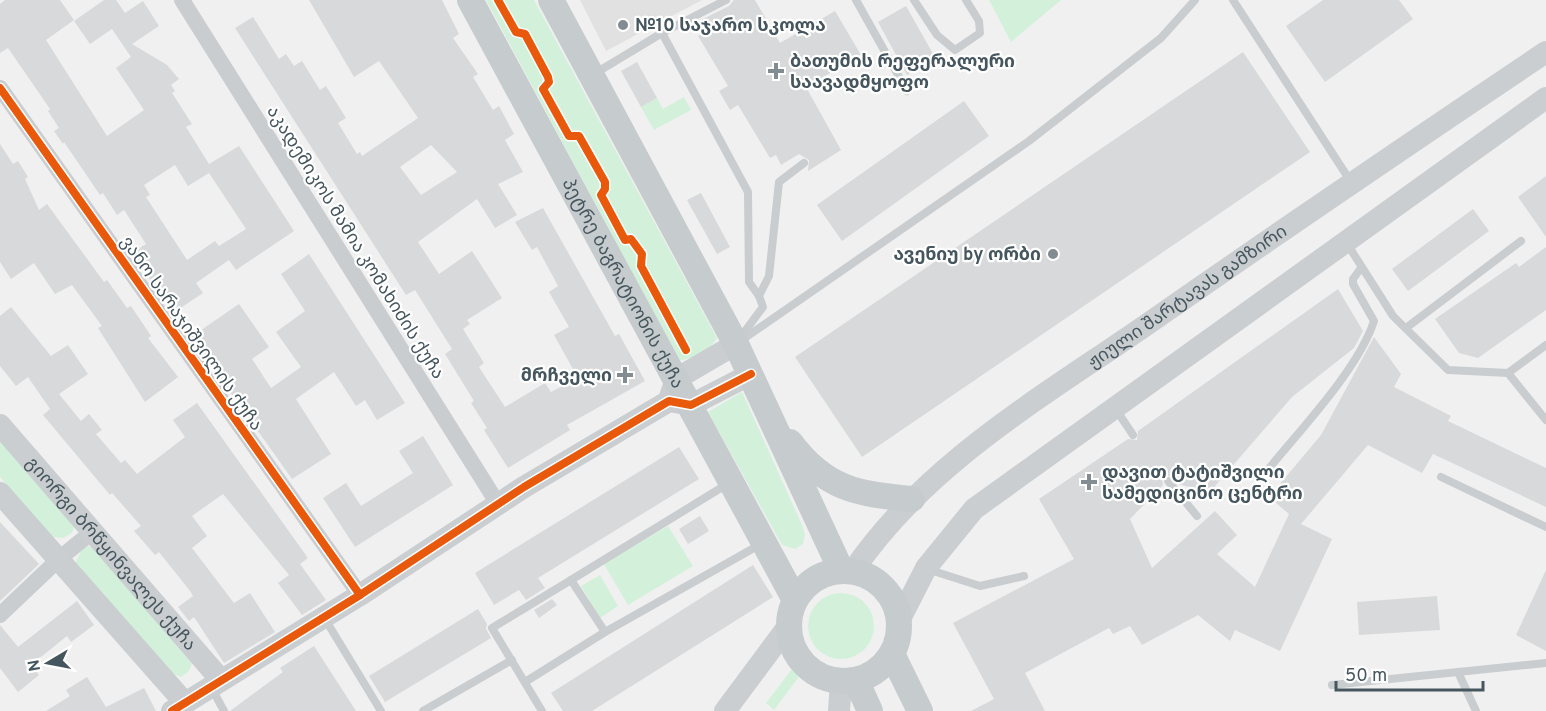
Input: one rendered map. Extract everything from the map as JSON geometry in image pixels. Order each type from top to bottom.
[{"type":"main road","name":"პეტრე ბაგრატიონის ქუჩა","points":[[470,0],[679,395],[731,481],[795,600]]},
{"type":"main road","points":[[551,0],[736,344],[847,570]]},
{"type":"main road","name":"ჟიული შარტავას გამზირი","points":[[847,570],[912,499],[979,440],[1351,183],[1546,52]]},
{"type":"main road","points":[[899,621],[926,568],[974,509],[1546,98]]},
{"type":"main road","points":[[0,493],[60,558],[179,707],[360,595],[498,504],[679,395],[736,344]]},
{"type":"main road","points":[[679,395],[751,374]]},
{"type":"main road","points":[[770,416],[796,450],[816,471],[851,491],[912,499]]},
{"type":"main road","name":"გიორგი ბრწყინვალეს ქუჩა","points":[[0,425],[92,532],[216,683]]},
{"type":"main road","points":[[847,570],[865,574],[885,588],[897,609],[899,621],[898,638],[892,654],[870,675],[849,681],[820,676],[803,664],[792,646],[789,625],[795,600],[809,582],[819,576],[847,570]]},
{"type":"main road","points":[[726,711],[789,625]]},
{"type":"main road","points":[[892,654],[920,711]]},
{"type":"main road","points":[[840,711],[849,681]]},
{"type":"main road","points":[[849,681],[870,711]]},
{"type":"street","name":"აკადემიკოს მამია კომახიძის ქუჩა","points":[[182,0],[498,504]]},
{"type":"street","name":"ვანო სარაჯიშვილის ქუჩა","points":[[0,88],[360,595]]},
{"type":"street","points":[[0,615],[60,558],[92,532]]},
{"type":"lane","points":[[591,75],[662,33],[726,0]]},
{"type":"lane","points":[[856,0],[907,91]]},
{"type":"lane","points":[[914,0],[937,35],[955,50],[980,33],[979,21],[966,0]]},
{"type":"lane","points":[[736,344],[1029,141],[1161,38],[1195,0]]},
{"type":"lane","points":[[1233,0],[1351,183]]},
{"type":"lane","points":[[662,33],[748,192],[749,282],[759,296],[763,307],[736,344]]},
{"type":"lane","points":[[759,296],[769,276],[779,182],[804,163]]},
{"type":"lane","points":[[1346,241],[1393,316],[1448,370],[1508,373],[1546,345]]},
{"type":"lane","points":[[1406,328],[1521,241]]},
{"type":"lane","points":[[1266,472],[1335,387],[1369,338],[1374,321],[1353,279],[1361,268]]},
{"type":"lane","points":[[1508,373],[1546,420]]},
{"type":"lane","points":[[1114,407],[1133,435]]},
{"type":"lane","points":[[1441,477],[1546,527]]},
{"type":"lane","points":[[542,711],[492,628],[731,481]]},
{"type":"lane","points":[[1168,481],[1197,516]]},
{"type":"lane","points":[[525,682],[605,632],[765,542]]},
{"type":"lane","points":[[926,568],[980,586],[993,586],[1024,576]]},
{"type":"lane","points":[[571,580],[605,632]]},
{"type":"lane","points":[[324,617],[381,711]]},
{"type":"lane","points":[[423,711],[512,660]]},
{"type":"lane","points":[[1332,685],[1546,663]]},
{"type":"lane","points":[[1458,672],[1476,711]]},
{"type":"lane","points":[[216,683],[224,711]]},
{"type":"shaded area","name":"№10 საჯარო სკოლა","points":[[580,0],[702,0],[606,51]]},
{"type":"green space","points":[[486,0],[534,0],[717,338],[701,353],[680,360],[677,356]]},
{"type":"green space","points":[[989,0],[1061,0],[1011,42]]},
{"type":"green space","points":[[684,97],[691,110],[654,130],[641,107],[657,98],[663,109]]},
{"type":"green space","points":[[742,392],[802,525],[805,535],[803,544],[795,549],[782,545],[708,412]]},
{"type":"green space","points":[[0,439],[75,524],[72,533],[63,538],[52,537],[0,477]]},
{"type":"green space","points":[[668,526],[693,566],[628,605],[604,564]]},
{"type":"green space","points":[[93,546],[192,664],[189,671],[181,677],[169,672],[74,566],[83,547]]},
{"type":"green space","points":[[600,575],[618,606],[600,618],[581,586]]},
{"type":"green space","points":[[841,593],[854,596],[864,603],[871,613],[874,626],[871,639],[864,649],[854,656],[841,659],[828,656],[818,649],[811,639],[808,626],[811,613],[818,603],[828,596]]},
{"type":"green space","points":[[795,665],[801,674],[774,710],[766,703]]},
{"type":"building","points":[[5,0],[60,0],[74,20],[46,40],[107,136],[144,110],[116,68],[131,57],[112,29],[90,44],[74,21],[104,0],[116,0],[125,13],[143,1],[159,26],[132,44],[167,65],[179,79],[171,85],[175,91],[172,93],[192,124],[186,127],[209,164],[239,146],[294,231],[236,270],[229,260],[196,283],[203,293],[173,313],[132,253],[146,244],[124,210],[117,215],[103,193],[100,195],[54,131],[59,128],[48,111],[50,109],[8,48],[0,53],[0,4]],"holes":[[[175,165],[188,186],[209,173],[246,229],[219,246],[215,241],[187,260],[146,197],[150,195],[144,185]]]},
{"type":"building","points":[[309,0],[442,0],[459,34],[453,38],[478,74],[473,77],[493,110],[499,106],[514,134],[505,140],[523,172],[498,184],[517,215],[495,228],[477,199],[418,242],[439,274],[472,251],[502,298],[467,320],[470,324],[463,329],[484,363],[479,367],[505,407],[545,383],[551,392],[578,378],[554,335],[569,327],[549,292],[558,286],[537,247],[532,250],[515,222],[543,208],[615,336],[619,334],[645,381],[567,425],[570,430],[508,468],[484,430],[487,428],[471,403],[474,401],[445,354],[452,349],[415,290],[406,295],[235,28],[253,17],[279,59],[286,54],[294,66],[302,61],[320,90],[326,86],[346,118],[338,123],[357,154],[360,152],[362,156],[418,118],[379,61],[354,77]],"holes":[[[431,145],[457,172],[421,195],[400,167]]]},
{"type":"building","name":"ბათუმის რეფერალური საავადმყოფო","points":[[734,0],[755,0],[780,43],[835,11],[861,55],[806,87],[841,150],[808,171],[809,160],[799,154],[781,165],[776,155],[770,158],[738,105],[730,110],[719,91],[728,86],[698,36],[703,33],[697,22],[729,6]]},
{"type":"building","points":[[1323,0],[1399,0],[1413,19],[1325,82],[1286,26]]},
{"type":"building","points":[[906,6],[936,59],[907,75],[878,22]]},
{"type":"building","name":"ავენიუ by ორბი","points":[[1243,52],[1310,152],[862,457],[795,357]]},
{"type":"building","points":[[637,62],[657,98],[641,107],[621,71]]},
{"type":"building","points":[[964,101],[989,136],[842,241],[817,205]]},
{"type":"building","points":[[0,144],[13,164],[18,161],[28,177],[25,179],[39,210],[47,204],[104,282],[107,280],[127,308],[131,306],[151,336],[148,338],[178,377],[145,402],[98,328],[102,326],[72,285],[55,294],[34,263],[11,279],[0,262]]},
{"type":"building","points":[[1546,176],[1546,237],[1518,197]]},
{"type":"building","points":[[701,193],[730,247],[717,254],[687,200]]},
{"type":"building","points":[[1473,209],[1489,231],[1408,291],[1392,269]]},
{"type":"building","points":[[1546,247],[1546,310],[1478,358],[1459,353],[1435,319],[1516,263],[1519,267]]},
{"type":"building","points":[[309,254],[405,403],[377,420],[365,400],[356,406],[334,372],[296,399],[331,454],[292,479],[191,337],[239,304],[269,347],[252,359],[271,388],[301,367],[276,332],[305,311],[281,274]]},
{"type":"building","points":[[1338,289],[1363,331],[1354,348],[1292,397],[1209,493],[1179,484],[1166,475],[1162,479],[1163,485],[1130,519],[1152,568],[1215,511],[1237,535],[1217,554],[1255,587],[1289,514],[1269,497],[1321,435],[1374,337],[1401,374],[1394,387],[1451,416],[1448,421],[1546,468],[1546,507],[1433,454],[1422,473],[1368,445],[1301,524],[1332,539],[1280,651],[1235,630],[1230,641],[1198,615],[1142,645],[1130,626],[1113,634],[1109,628],[1025,673],[1045,711],[971,711],[994,699],[953,623],[1074,559],[1039,499],[1128,439],[1137,440],[1138,431]]},
{"type":"building","points":[[11,307],[51,356],[68,345],[88,374],[59,394],[81,421],[89,414],[102,430],[96,434],[121,463],[125,460],[137,474],[185,437],[173,420],[197,403],[308,558],[300,564],[326,600],[302,615],[278,583],[289,575],[223,494],[192,516],[207,536],[192,548],[234,603],[250,593],[275,632],[224,663],[194,617],[189,621],[178,607],[193,596],[159,552],[155,555],[134,531],[141,526],[112,493],[110,495],[43,415],[50,409],[28,377],[16,386],[0,366],[0,316]]},
{"type":"building","points":[[423,436],[453,485],[355,547],[323,498],[346,483],[361,506],[413,473],[399,451]]},
{"type":"building","points":[[679,447],[699,479],[538,578],[545,588],[526,600],[519,590],[494,605],[475,573]]},
{"type":"building","points":[[700,516],[709,531],[688,544],[679,529]]},
{"type":"building","points":[[0,522],[39,564],[0,601]]},
{"type":"building","points":[[753,565],[773,597],[592,711],[563,711],[551,693]]},
{"type":"building","points":[[1546,570],[1546,651],[1516,635]]},
{"type":"building","points":[[1437,596],[1440,630],[1359,635],[1357,602]]},
{"type":"building","points":[[552,599],[557,605],[539,618],[534,610]]},
{"type":"building","points":[[77,601],[94,625],[71,642],[67,636],[31,665],[39,675],[18,692],[0,668],[0,625],[18,647]]},
{"type":"building","points":[[478,609],[487,624],[486,629],[491,638],[385,702],[369,676]]},
{"type":"building","points":[[314,646],[356,711],[230,711],[283,672],[280,668]]},
{"type":"building","points":[[87,677],[106,707],[144,688],[156,711],[46,711],[70,696],[66,690]]},
{"type":"cycle path","points":[[498,0],[516,32],[525,34],[548,77],[549,82],[543,89],[569,136],[579,136],[605,182],[605,189],[601,195],[625,240],[631,239],[642,254],[641,266],[686,350]]},
{"type":"cycle path","points":[[0,88],[360,595]]},
{"type":"cycle path","points":[[172,711],[360,595],[524,487],[669,401],[691,405],[751,374]]},
{"type":"place","name":"№10 საჯარო სკოლა","points":[[623,25]]},
{"type":"place","name":"ბათუმის რეფერალური საავადმყოფო","points":[[776,71]]},
{"type":"place","name":"ავენიუ by ორბი","points":[[1053,254]]},
{"type":"place","name":"მრჩველი","points":[[625,375]]},
{"type":"place","name":"დავით ტატიშვილი სამედიცინო ცენტრი","points":[[1089,482]]}]
